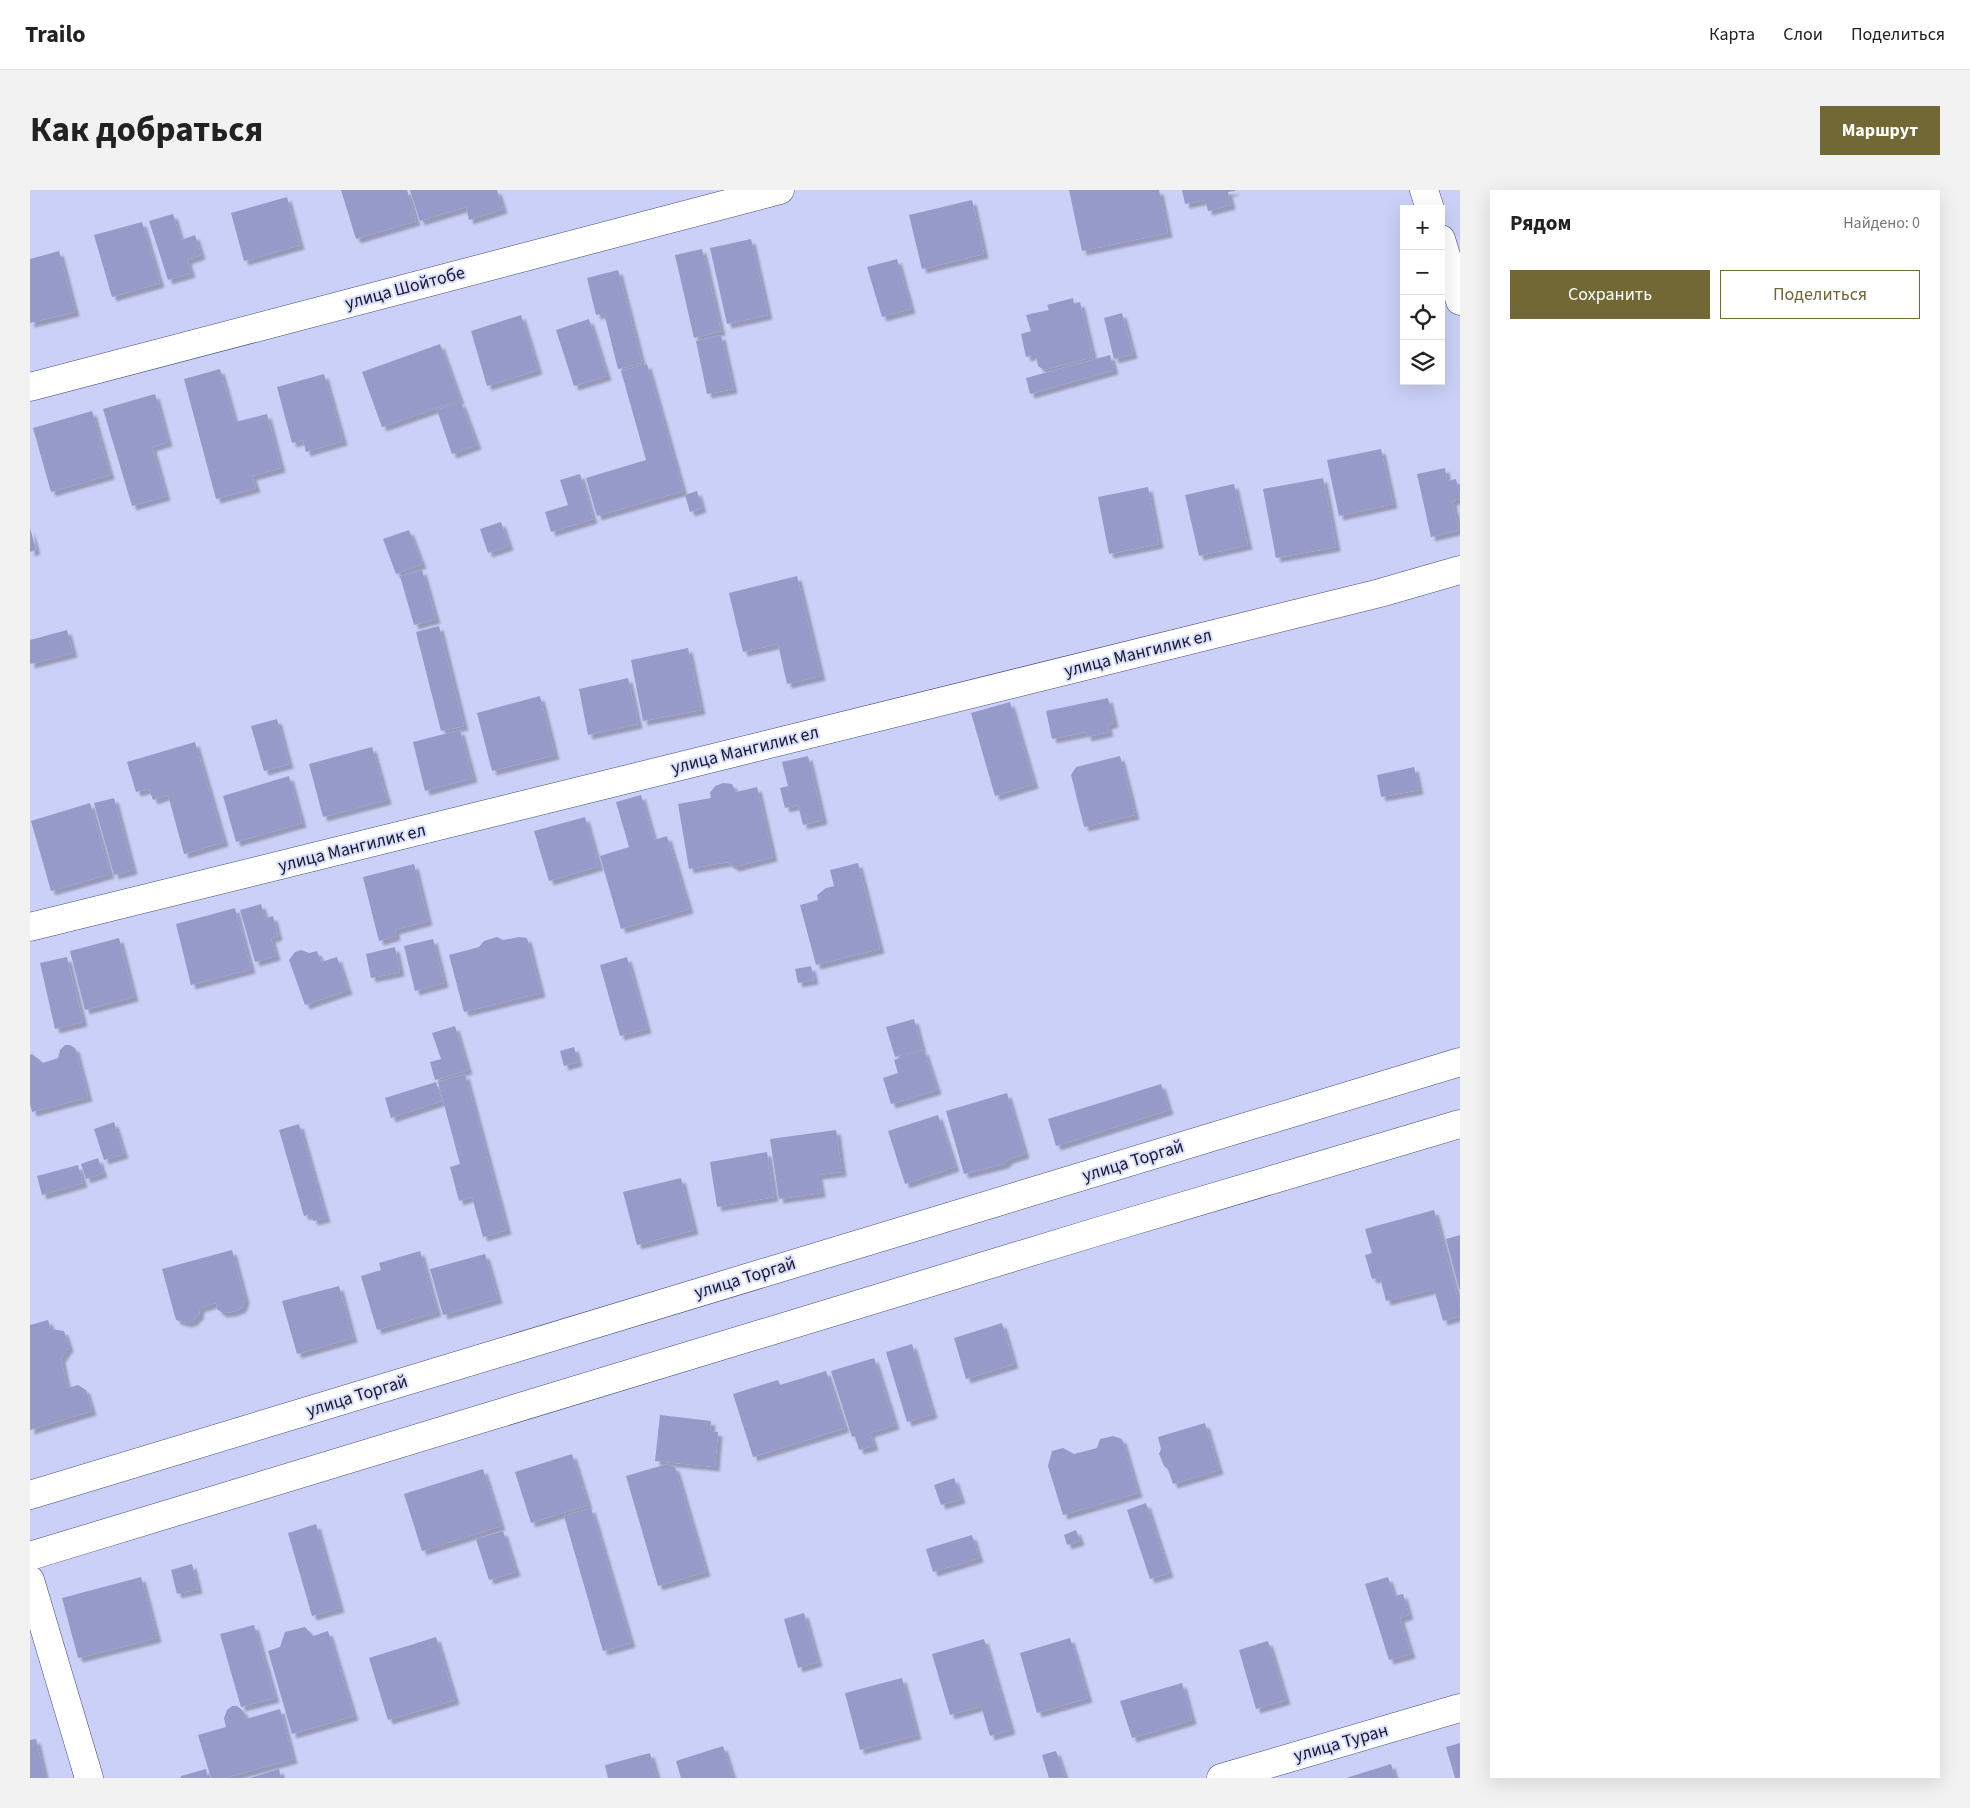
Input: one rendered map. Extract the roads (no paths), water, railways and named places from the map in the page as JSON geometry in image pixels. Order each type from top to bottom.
[{"type":"street","name":"улица Шойтобе","points":[[30,387],[780,190]]},
{"type":"street","points":[[1424,190],[1429,205]]},
{"type":"street","points":[[1450,251],[1460,300]]},
{"type":"street","name":"улица Мангилик ел","points":[[30,927],[1351,600],[1460,570]]},
{"type":"street","name":"улица Торгай","points":[[30,1495],[1460,1062]]},
{"type":"street","points":[[30,1556],[1096,1232],[1460,1124]]},
{"type":"street","points":[[30,1580],[89,1778]]},
{"type":"street","name":"улица Туран","points":[[1221,1778],[1460,1708]]}]
